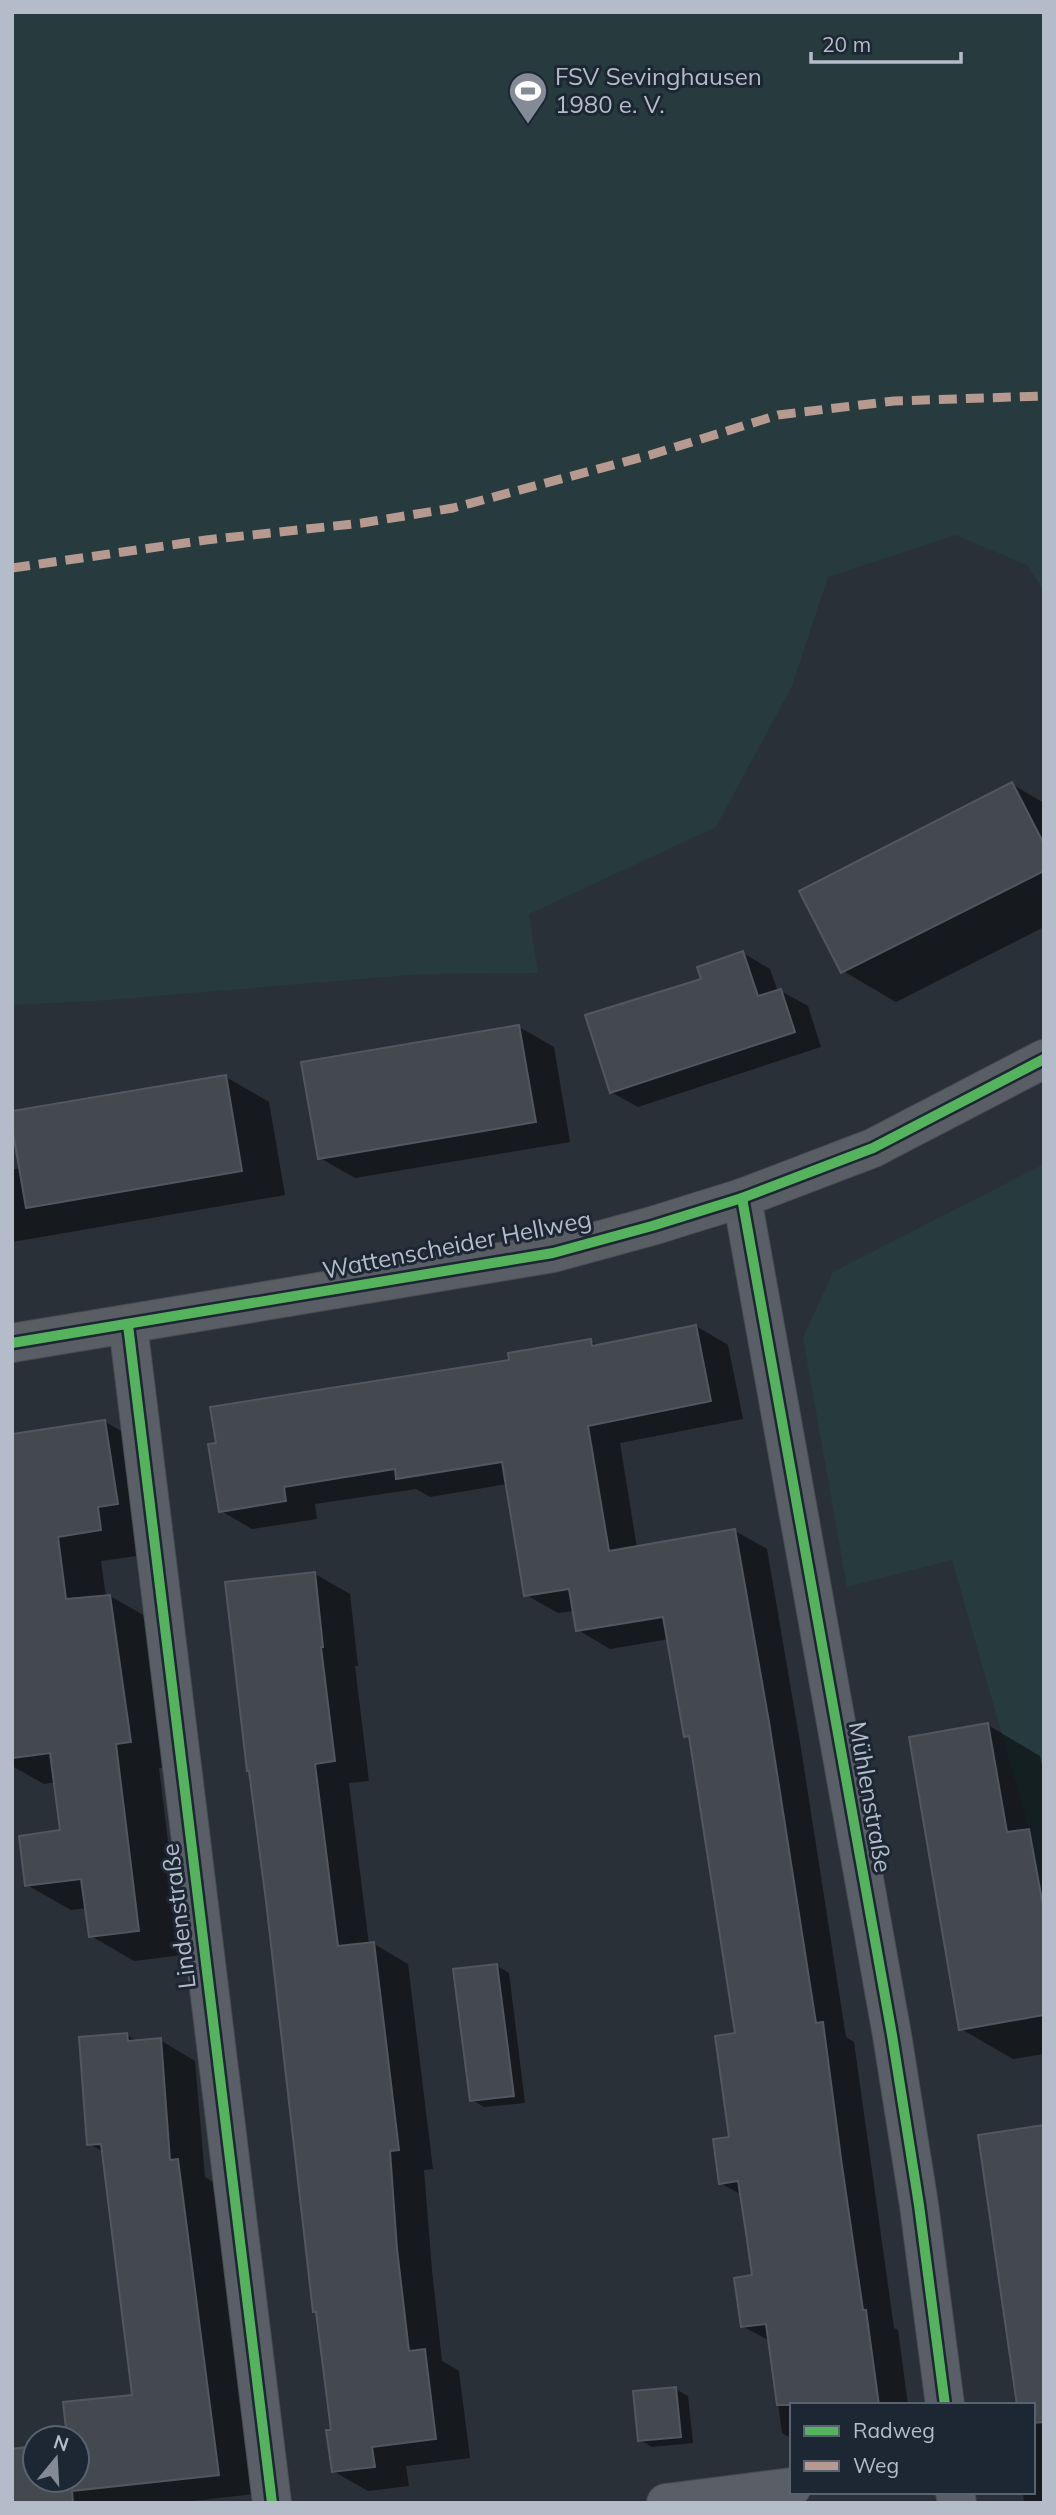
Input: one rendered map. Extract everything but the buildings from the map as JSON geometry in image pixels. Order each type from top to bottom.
[{"type":"main road","name":"Wattenscheider Hellweg","points":[[12,1343],[553,1253],[652,1226],[742,1198],[873,1148],[1044,1059]]},
{"type":"street","name":"Mühlenstraße","points":[[742,1198],[892,2035],[919,2205],[945,2403]]},
{"type":"street","name":"Lindenstraße","points":[[128,1325],[272,2503]]},
{"type":"street","points":[[666,2503],[790,2487]]},
{"type":"green space","points":[[12,12],[1044,12],[1044,591],[1027,565],[955,535],[828,577],[792,686],[716,827],[529,914],[538,973],[422,974],[95,1001],[12,1005]]},
{"type":"green space","points":[[1044,1164],[1044,1911],[1029,1829],[952,1560],[847,1587],[803,1338],[833,1272]]},
{"type":"marked path","points":[[12,568],[206,540],[362,523],[453,508],[650,455],[778,415],[894,401],[1044,396]]},
{"type":"cycle path","points":[[12,1343],[553,1253],[652,1226],[742,1198],[873,1148],[1044,1059]]},
{"type":"cycle path","points":[[742,1198],[892,2035],[919,2205],[945,2403]]},
{"type":"cycle path","points":[[128,1325],[272,2503]]},
{"type":"place","name":"FSV Sevinghausen 1980 e. V.","points":[[528,125]]}]
